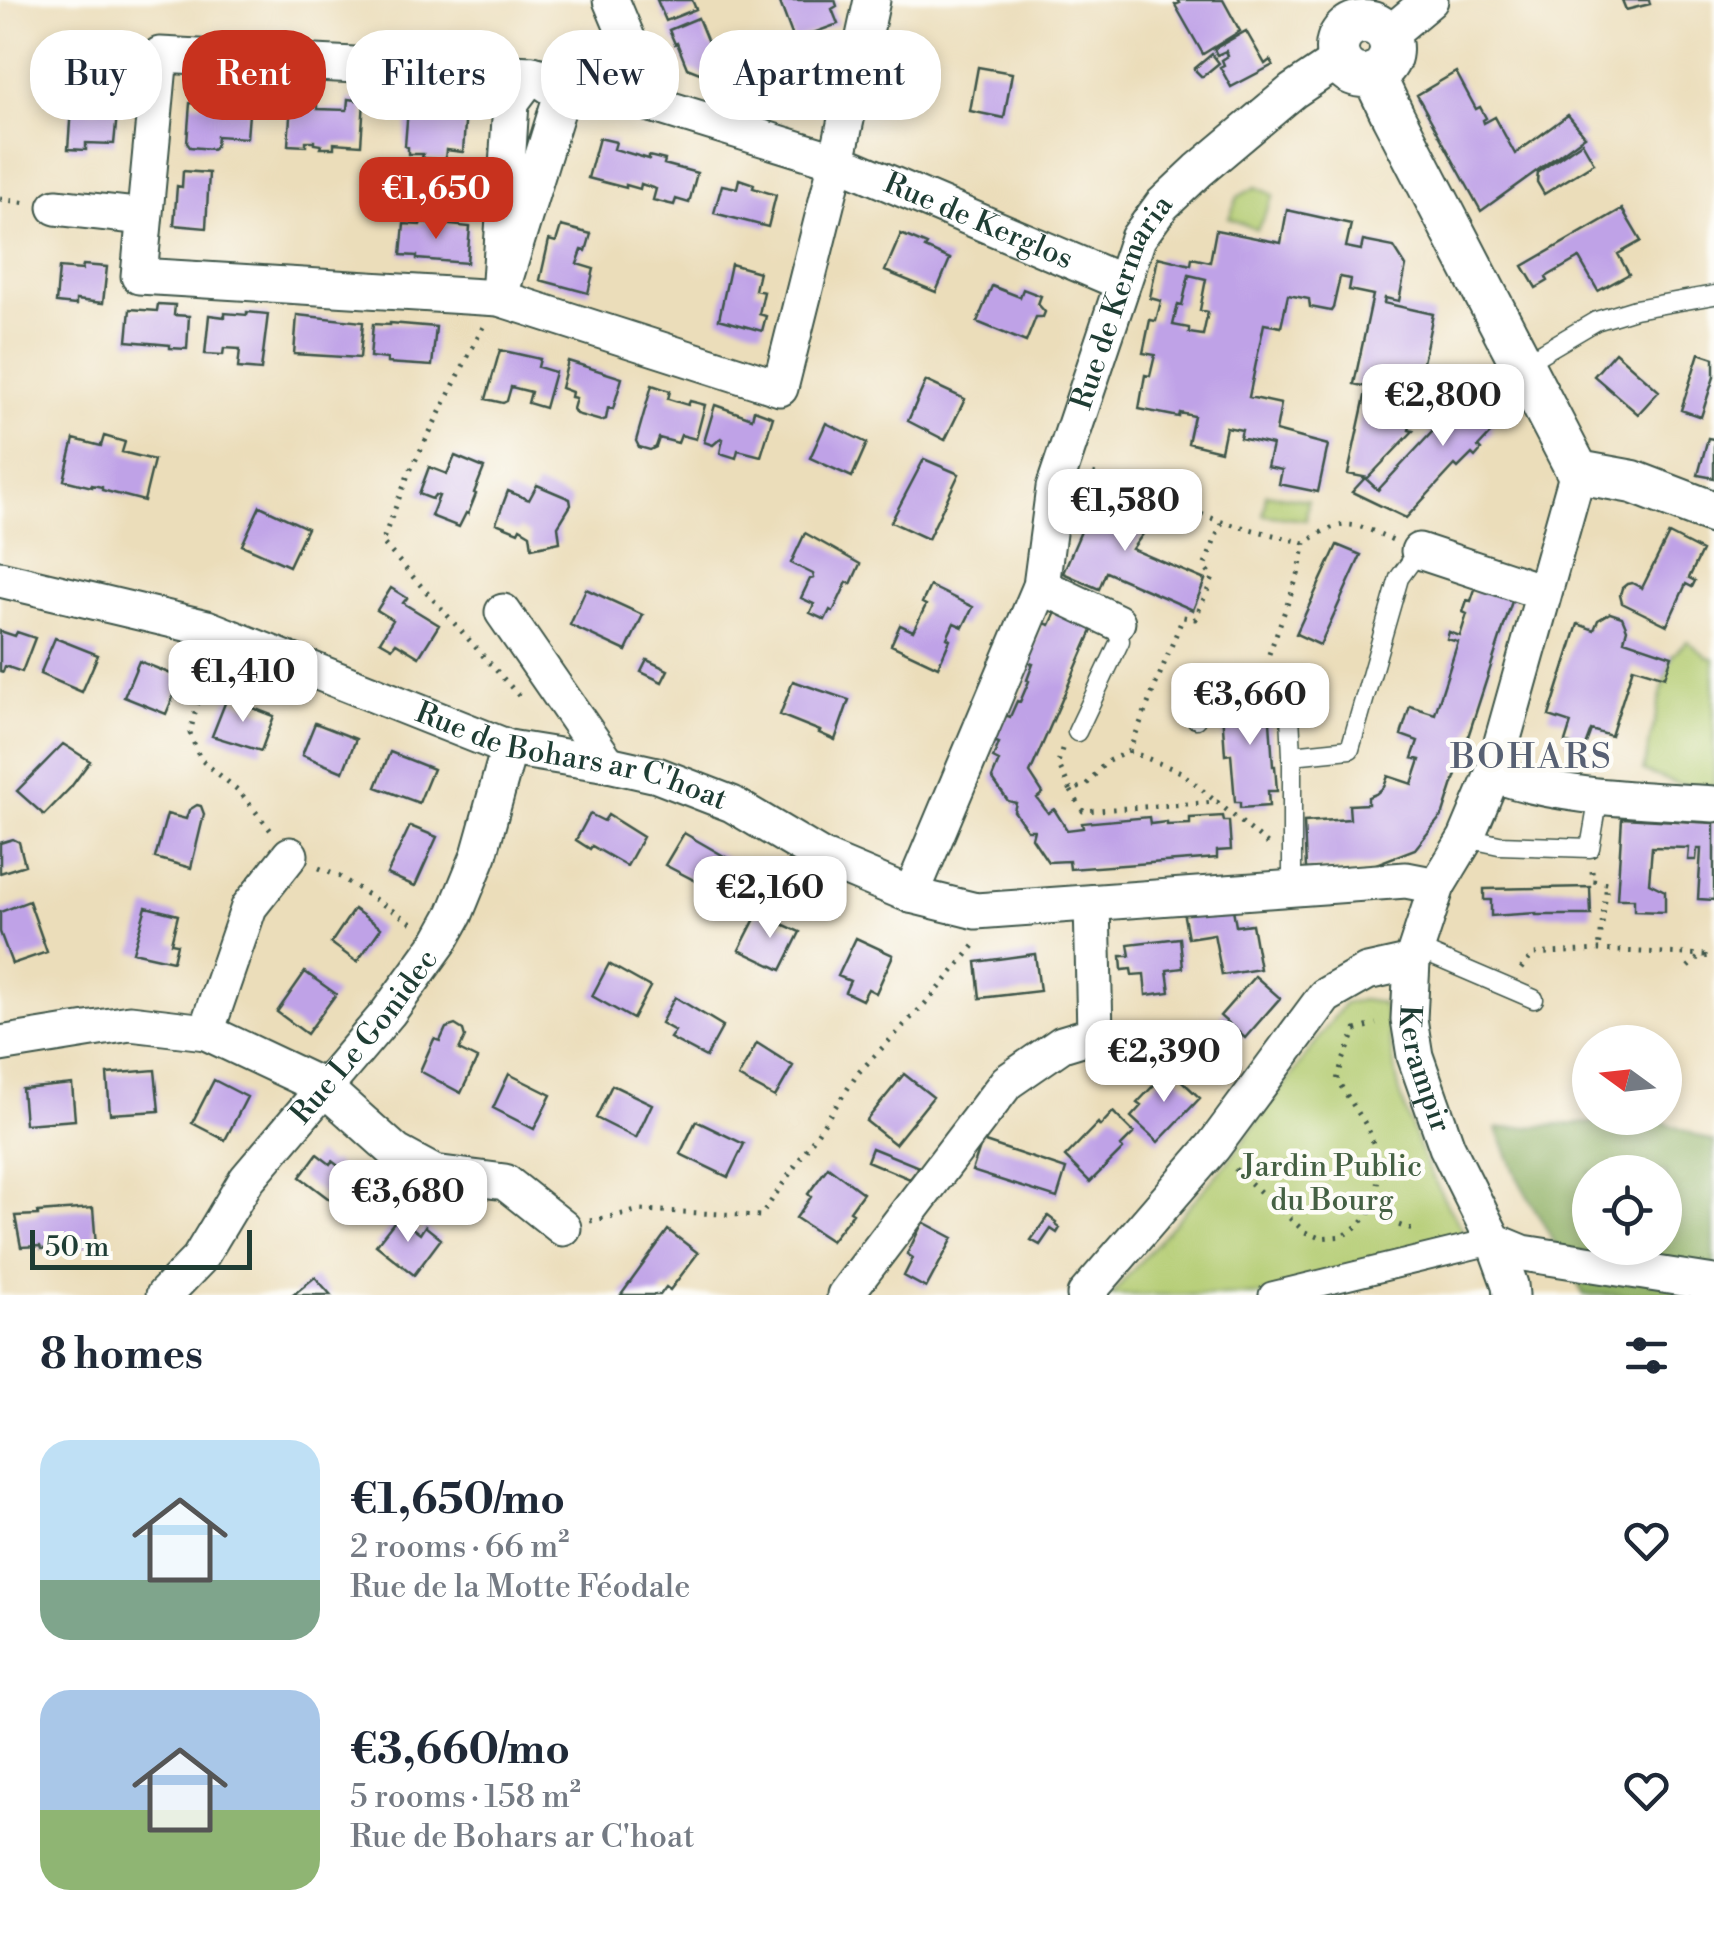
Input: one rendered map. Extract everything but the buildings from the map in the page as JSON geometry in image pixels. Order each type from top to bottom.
[{"type":"street","points":[[611,0],[623,30]]},
{"type":"street","points":[[56,207],[144,216],[139,276],[499,298],[780,388],[838,161],[872,0]]},
{"type":"street","name":"Rue de Kermaria","points":[[911,896],[1041,586],[1054,488],[1138,238],[1162,205],[1200,170],[1358,39],[1430,0]]},
{"type":"street","points":[[1358,39],[1392,116],[1578,472],[1633,482],[1714,512]]},
{"type":"street","name":"Rue de Kerglos","points":[[144,216],[160,55],[541,76]]},
{"type":"street","points":[[499,298],[562,94],[532,74]]},
{"type":"street","name":"Rue de Kerglos","points":[[679,113],[838,161],[1122,282]]},
{"type":"street","name":"Kerampir","points":[[1511,1295],[1494,1241],[1447,1148],[1415,1056],[1409,1018],[1414,955],[1437,886],[1466,838],[1493,774],[1578,472]]},
{"type":"street","points":[[1419,551],[1544,592]]},
{"type":"street","name":"Rue de Bohars ar C'hoat","points":[[0,579],[207,628],[509,748],[657,775],[732,804],[823,858],[911,896],[976,912],[1092,903],[1292,877],[1406,880],[1437,886]]},
{"type":"street","points":[[1041,586],[1117,622]]},
{"type":"street","points":[[503,612],[608,764]]},
{"type":"street","name":"Rue Le Gonidec","points":[[164,1295],[199,1259],[247,1179],[388,1012],[440,941],[456,914],[480,855],[509,748]]},
{"type":"street","points":[[1493,774],[1516,782],[1599,796],[1714,804]]},
{"type":"street","points":[[206,1032],[250,907],[290,855]]},
{"type":"street","points":[[845,1295],[1007,1082],[1062,1044],[1095,1034],[1092,903]]},
{"type":"street","points":[[1084,1295],[1213,1147],[1324,996],[1368,972],[1414,955]]},
{"type":"street","points":[[0,1044],[130,1023],[206,1032],[322,1087],[396,1153],[434,1173],[505,1182],[563,1228]]},
{"type":"street","points":[[1272,1295],[1494,1241],[1523,1252],[1714,1283]]},
{"type":"lane","points":[[1523,364],[1596,321],[1634,309],[1714,295]]},
{"type":"lane","points":[[1292,755],[1350,750],[1399,578],[1419,551]]},
{"type":"lane","points":[[1076,732],[1120,641],[1117,622]]},
{"type":"lane","points":[[1196,720],[1203,681],[1288,676],[1292,877]]},
{"type":"lane","points":[[1466,838],[1499,845],[1590,848],[1599,796]]},
{"type":"lane","points":[[1414,955],[1534,999]]},
{"type":"path","points":[[499,298],[408,474],[382,542],[524,702]]},
{"type":"path","points":[[1062,462],[1222,522],[1305,543]]},
{"type":"path","points":[[1071,791],[1086,785],[1106,762],[1129,751],[1182,617],[1195,619],[1213,578],[1204,567],[1222,522]]},
{"type":"path","points":[[1260,678],[1298,575],[1305,543],[1325,530],[1356,524],[1419,551]]},
{"type":"path","points":[[224,634],[190,733],[200,760],[239,791],[290,855],[340,878],[440,941]]},
{"type":"path","points":[[1076,732],[1064,743],[1058,762],[1084,811],[1216,802]]},
{"type":"path","points":[[1129,751],[1181,772],[1292,877]]},
{"type":"path","points":[[1594,881],[1607,883],[1599,950]]},
{"type":"path","points":[[563,1228],[641,1210],[762,1216],[860,1072],[937,991],[980,938],[976,912]]},
{"type":"path","points":[[1533,954],[1599,950],[1710,956]]},
{"type":"path","points":[[1688,967],[1699,958],[1710,956]]},
{"type":"path","points":[[1213,1147],[1305,1232],[1320,1238],[1344,1236],[1374,1206],[1378,1178],[1376,1151],[1368,1128],[1338,1080],[1342,1063],[1356,1030],[1409,1018]]},
{"type":"green space","points":[[1256,187],[1274,195],[1257,230],[1229,218],[1238,197]]},
{"type":"green space","points":[[1266,494],[1308,500],[1306,520],[1263,515]]},
{"type":"green space","points":[[1687,641],[1714,658],[1714,786],[1677,784],[1643,771],[1672,656]]},
{"type":"green space","name":"Jardin Public du Bourg","points":[[1362,1000],[1382,1003],[1399,1089],[1414,1133],[1438,1188],[1469,1239],[1294,1295],[1111,1295],[1228,1162],[1344,1004]]},
{"type":"green space","points":[[1572,1124],[1572,1135],[1682,1135],[1682,1130],[1714,1142],[1714,1295],[1584,1295],[1518,1179],[1497,1129]]},
{"type":"district","name":"BOHARS","points":[[1532,757]]}]
